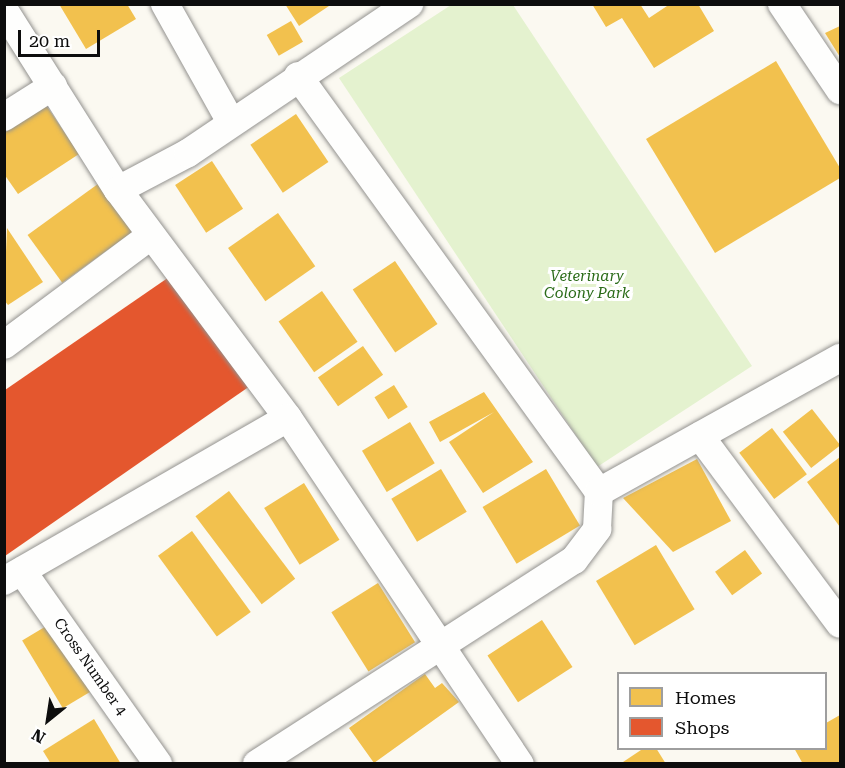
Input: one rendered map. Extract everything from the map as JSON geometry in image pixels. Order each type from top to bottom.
[{"type":"street","points":[[165,4],[231,122]]},
{"type":"street","points":[[118,190],[231,122],[409,4]]},
{"type":"street","points":[[782,4],[840,90]]},
{"type":"street","points":[[4,10],[118,190],[150,236],[288,418],[520,764]]},
{"type":"street","points":[[257,764],[574,560],[597,529],[599,492],[298,76]]},
{"type":"street","points":[[4,117],[52,86]]},
{"type":"street","points":[[4,345],[150,236]]},
{"type":"street","points":[[599,492],[840,358]]},
{"type":"street","points":[[13,576],[288,418]]},
{"type":"street","points":[[700,436],[839,618]]},
{"type":"street","name":"Cross Number 4","points":[[13,576],[158,764]]},
{"type":"green space","name":"Veterinary Colony Park","points":[[451,5],[513,5],[752,366],[597,467],[339,78]]},
{"type":"building: Homes","points":[[59,4],[127,4],[136,19],[86,49]]},
{"type":"building: Homes","points":[[285,4],[332,4],[299,26]]},
{"type":"building: Homes","points":[[592,4],[640,4],[649,18],[670,4],[698,4],[714,31],[654,68],[622,18],[606,27]]},
{"type":"building: Homes","points":[[291,21],[303,42],[279,56],[267,35]]},
{"type":"building: Homes","points":[[840,26],[840,57],[825,33]]},
{"type":"building: Homes","points":[[776,61],[840,168],[840,178],[715,253],[646,139]]},
{"type":"building: Homes","points":[[46,105],[79,154],[18,194],[4,174],[4,133]]},
{"type":"building: Homes","points":[[296,114],[328,162],[283,193],[250,145]]},
{"type":"building: Homes","points":[[212,161],[243,209],[206,233],[175,185]]},
{"type":"building: Homes","points":[[102,181],[137,229],[62,283],[28,235]]},
{"type":"building: Homes","points":[[278,213],[315,266],[265,301],[228,248]]},
{"type":"building: Homes","points":[[7,228],[43,282],[8,305],[4,300]]},
{"type":"building: Homes","points":[[395,261],[437,324],[395,353],[353,290]]},
{"type":"building: Homes","points":[[322,291],[358,342],[314,372],[279,321]]},
{"type":"building: Homes","points":[[363,346],[383,375],[338,406],[318,378]]},
{"type":"building: Homes","points":[[394,385],[408,407],[388,419],[374,397]]},
{"type":"building: Homes","points":[[484,392],[533,462],[483,493],[449,442],[494,412],[440,442],[429,422]]},
{"type":"building: Homes","points":[[812,409],[840,445],[811,468],[783,432]]},
{"type":"building: Homes","points":[[410,422],[435,463],[387,492],[362,451]]},
{"type":"building: Homes","points":[[772,428],[807,474],[774,499],[739,453]]},
{"type":"building: Homes","points":[[840,457],[840,527],[807,482]]},
{"type":"building: Homes","points":[[697,459],[731,521],[673,552],[623,498]]},
{"type":"building: Homes","points":[[441,469],[467,512],[417,542],[391,499]]},
{"type":"building: Homes","points":[[546,469],[580,526],[517,564],[483,507]]},
{"type":"building: Homes","points":[[304,483],[340,540],[300,565],[264,508]]},
{"type":"building: Homes","points":[[229,491],[295,579],[262,604],[195,516]]},
{"type":"building: Homes","points":[[192,531],[251,612],[217,637],[158,556]]},
{"type":"building: Homes","points":[[656,545],[695,609],[635,645],[596,581]]},
{"type":"building: Homes","points":[[745,550],[762,573],[732,595],[715,572]]},
{"type":"building: Homes","points":[[378,583],[415,642],[368,672],[331,612]]},
{"type":"building: Homes","points":[[542,620],[572,667],[518,702],[487,655]]},
{"type":"building: Homes","points":[[53,622],[94,690],[63,708],[22,641]]},
{"type":"building: Homes","points":[[425,674],[435,688],[442,683],[459,702],[374,763],[349,728]]},
{"type":"building: Homes","points":[[840,715],[840,764],[803,764],[795,750],[827,750],[827,722]]},
{"type":"building: Homes","points":[[94,719],[121,764],[51,764],[43,751]]},
{"type":"building: Homes","points":[[641,750],[657,750],[666,764],[620,764]]},
{"type":"building: Shops","points":[[172,275],[250,386],[5,556],[5,390]]}]
